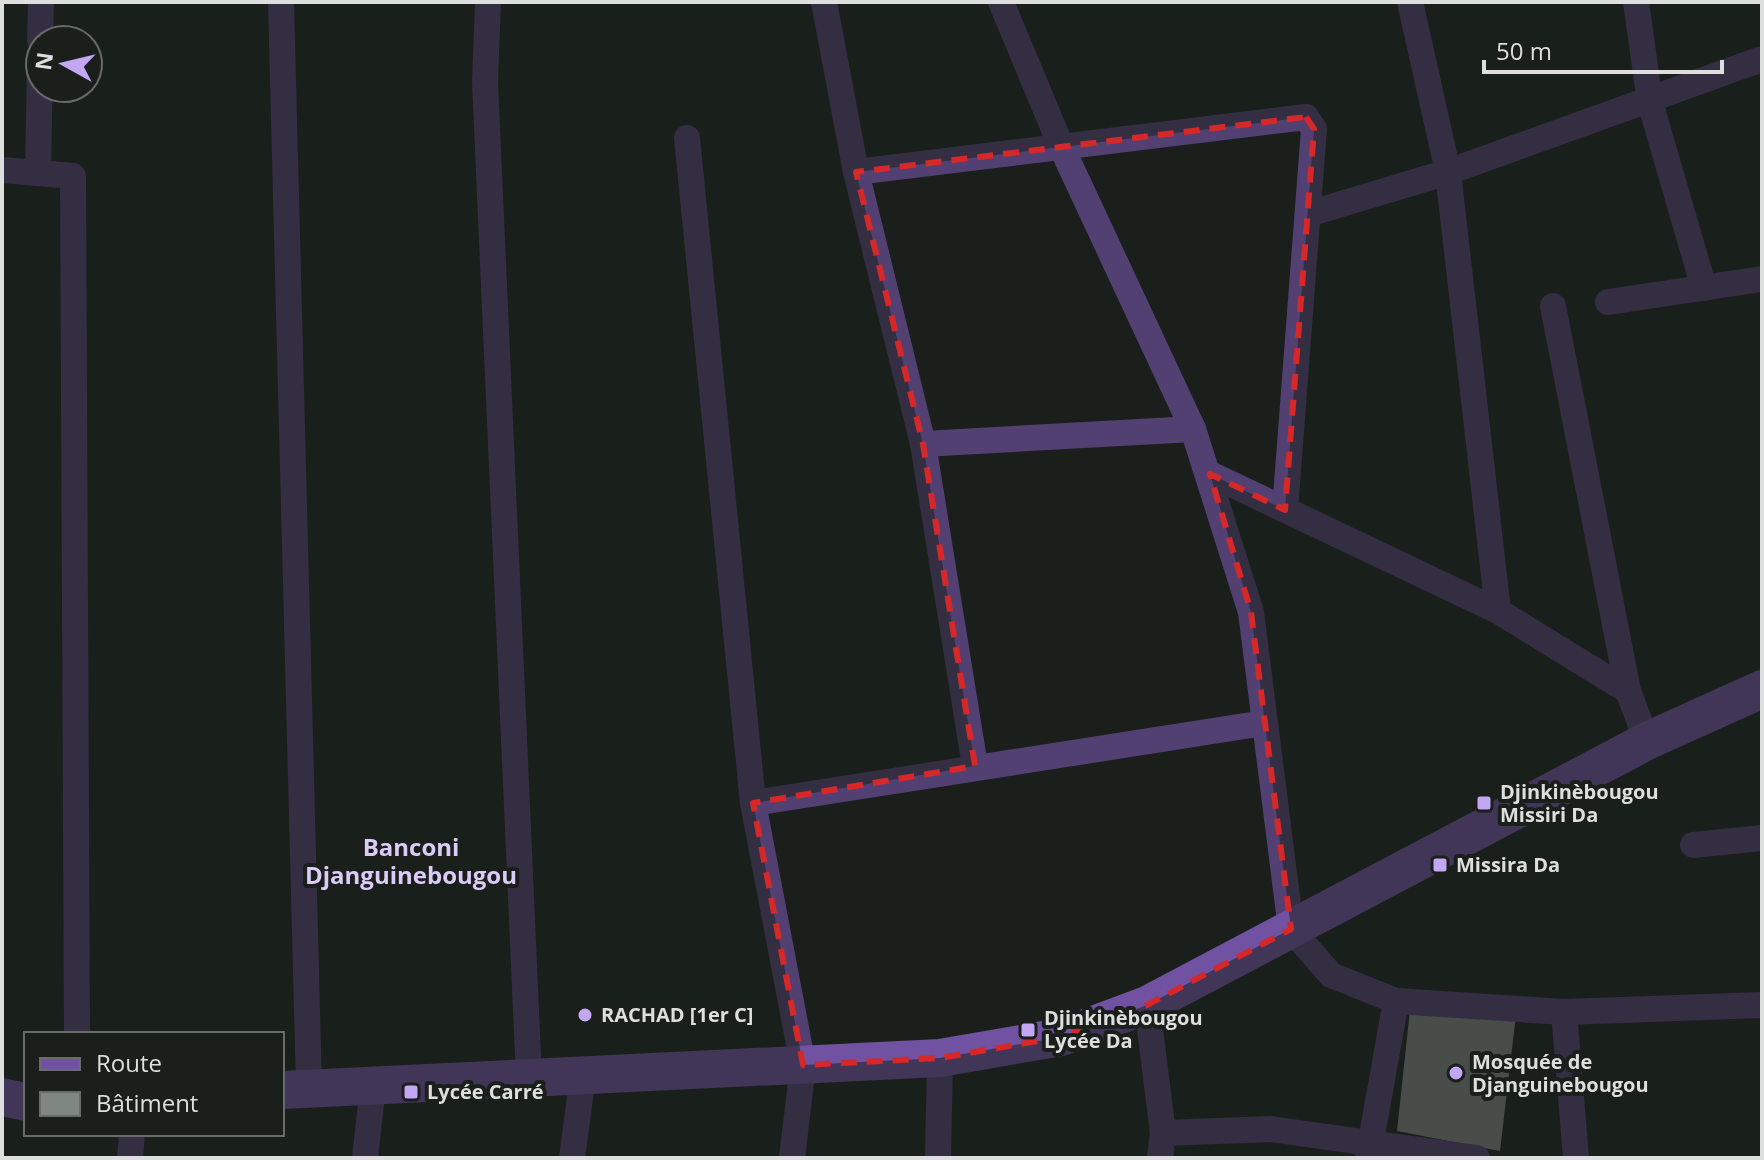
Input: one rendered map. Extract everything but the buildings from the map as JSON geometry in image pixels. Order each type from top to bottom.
[{"type":"street","points":[[40,24],[41,2]]},
{"type":"street","points":[[281,2],[295,1089],[940,1058],[1061,1037],[1147,1005],[1647,741],[1762,689]]},
{"type":"street","points":[[488,2],[485,82],[529,1078]]},
{"type":"street","points":[[824,2],[856,172],[923,444],[975,766]]},
{"type":"street","points":[[1001,2],[1061,146],[1193,429],[1210,474],[1251,612],[1291,929],[1331,975],[1396,1001],[1564,1012],[1762,1005]]},
{"type":"street","points":[[1410,2],[1448,172],[1498,611]]},
{"type":"street","points":[[1636,2],[1650,102],[1704,288]]},
{"type":"street","points":[[1308,214],[1448,172],[1650,102],[1762,59]]},
{"type":"street","points":[[38,173],[39,104]]},
{"type":"street","points":[[856,172],[1306,117],[1314,129],[1285,510]]},
{"type":"street","points":[[687,138],[753,803],[803,1065],[792,1158]]},
{"type":"street","points":[[2,170],[73,176],[77,1032]]},
{"type":"street","points":[[1608,302],[1762,279]]},
{"type":"street","points":[[1553,306],[1628,691],[1647,741]]},
{"type":"street","points":[[923,444],[1193,429]]},
{"type":"street","points":[[1210,474],[1498,611],[1628,691]]},
{"type":"street","points":[[753,803],[1264,723]]},
{"type":"street","points":[[1693,845],[1762,838]]},
{"type":"street","points":[[1370,1151],[1396,1001]]},
{"type":"street","points":[[1147,1005],[1162,1145],[1271,1129],[1370,1151],[1477,1158]]},
{"type":"street","points":[[1564,1012],[1576,1158]]},
{"type":"street","points":[[938,1158],[940,1058]]},
{"type":"street","points":[[572,1158],[583,1075]]},
{"type":"street","points":[[365,1158],[373,1085]]},
{"type":"street","points":[[2,1097],[24,1102]]},
{"type":"street","points":[[130,1158],[132,1136]]},
{"type":"highlighted area","points":[[1306,117],[1314,129],[1285,510],[1210,474],[1251,612],[1291,929],[1147,1005],[1061,1037],[940,1058],[803,1065],[753,803],[975,766],[923,444],[856,172]]},
{"type":"place","name":"Djinkinèbougou Missiri Da","points":[[1484,803]]},
{"type":"place","name":"Missira Da","points":[[1440,865]]},
{"type":"place","name":"RACHAD [1er C]","points":[[585,1015]]},
{"type":"place","name":"Djinkinèbougou Lycée Da","points":[[1028,1030]]},
{"type":"place","name":"Mosquée de Djanguinebougou","points":[[1456,1073]]},
{"type":"place","name":"Lycée Carré","points":[[411,1092]]},
{"type":"district","name":"Banconi Djanguinebougou","points":[[411,862]]}]
